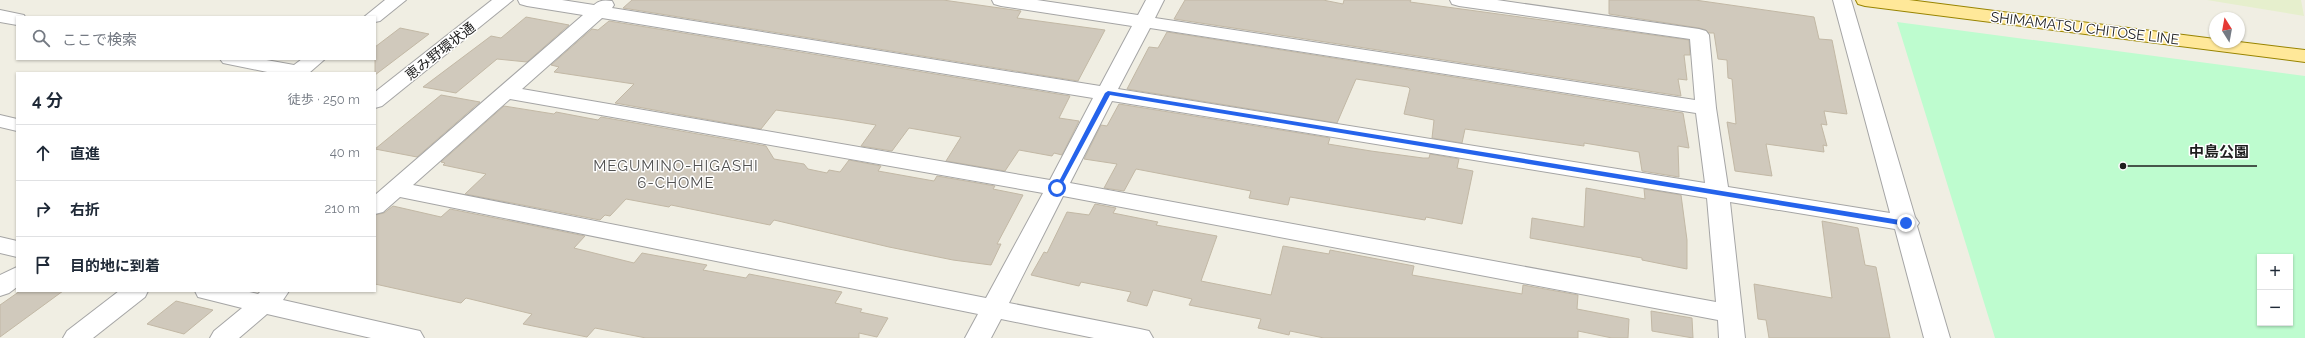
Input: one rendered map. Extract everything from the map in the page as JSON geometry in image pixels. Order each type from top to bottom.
[{"type":"main road","name":"SHIMAMATSU CHITOSE LINE","points":[[1865,0],[2305,56]]},
{"type":"street","name":"恵み野環状通","points":[[376,101],[504,0]]},
{"type":"street","points":[[527,0],[604,6],[1108,93],[1718,194],[1906,223]]},
{"type":"street","points":[[1000,0],[1706,108]]},
{"type":"street","points":[[978,338],[1108,93],[1155,0]]},
{"type":"street","points":[[1459,0],[1699,35],[1706,108],[1718,194],[1728,313],[1732,338]]},
{"type":"street","points":[[1842,0],[1906,223],[1937,338]]},
{"type":"street","points":[[374,16],[389,1]]},
{"type":"street","points":[[376,206],[604,6]]},
{"type":"street","points":[[0,16],[16,19]]},
{"type":"street","points":[[235,60],[297,72],[314,60]]},
{"type":"street","points":[[506,92],[1057,188],[1728,313]]},
{"type":"street","points":[[0,121],[16,125]]},
{"type":"street","points":[[396,189],[1140,338]]},
{"type":"street","points":[[0,245],[16,249]]},
{"type":"street","points":[[0,287],[16,276]]},
{"type":"street","points":[[76,338],[135,292]]},
{"type":"street","points":[[217,292],[270,297],[411,338]]},
{"type":"street","points":[[223,338],[270,297]]},
{"type":"green space","points":[[2207,0],[2301,0],[2304,16]]},
{"type":"green space","points":[[1897,22],[2305,76],[2305,338],[1995,338]]},
{"type":"building","points":[[632,0],[943,0],[1021,11],[1017,18],[1105,30],[1078,81],[623,8]]},
{"type":"building","points":[[1185,0],[1323,0],[1343,4],[1344,0],[1411,0],[1410,2],[1689,40],[1690,55],[1684,55],[1687,80],[1678,79],[1681,96],[1174,19]]},
{"type":"building","points":[[1609,0],[1695,0],[1814,17],[1819,39],[1832,40],[1847,114],[1824,111],[1827,125],[1821,124],[1827,146],[1823,145],[1824,152],[1766,144],[1772,176],[1735,171],[1727,122],[1736,124],[1732,79],[1728,78],[1727,60],[1718,59],[1714,33],[1709,33],[1706,30],[1699,28],[1609,14]]},
{"type":"building","points":[[526,17],[569,25],[527,62],[497,59],[456,93],[423,87],[491,36],[501,38]]},
{"type":"building","points":[[609,21],[1070,96],[1059,118],[1079,121],[1062,155],[1054,153],[1052,156],[1019,150],[1005,171],[946,161],[961,137],[909,128],[892,151],[861,146],[876,125],[776,110],[761,129],[615,103],[634,84],[554,72],[559,67],[551,65],[592,29],[598,30]]},
{"type":"building","points":[[400,28],[429,34],[376,74],[376,46]]},
{"type":"building","points":[[1167,32],[1683,113],[1689,148],[1678,146],[1679,177],[1642,171],[1639,152],[1584,143],[1584,146],[1465,129],[1462,143],[1432,138],[1434,120],[1404,114],[1410,89],[1408,87],[1356,79],[1337,123],[1127,89],[1149,47],[1158,48]]},
{"type":"building","points":[[441,95],[480,102],[417,157],[376,148]]},
{"type":"building","points":[[1119,104],[1330,138],[1328,144],[1371,151],[1423,158],[1429,158],[1430,154],[1459,159],[1457,168],[1473,171],[1462,224],[1426,217],[1425,220],[1290,197],[1288,205],[1249,198],[1251,191],[1136,169],[1124,191],[1104,188],[1117,164],[1084,159],[1101,125],[1107,126]]},
{"type":"building","points":[[504,106],[554,114],[556,112],[598,120],[601,117],[766,146],[774,159],[804,164],[808,169],[827,173],[829,170],[840,172],[849,160],[881,166],[878,171],[934,181],[937,176],[995,186],[993,189],[1023,195],[997,244],[1001,244],[991,265],[953,260],[889,247],[774,220],[770,225],[671,205],[669,207],[626,199],[610,216],[605,215],[600,220],[465,194],[486,174],[443,165],[445,163],[441,162]]},
{"type":"building","points":[[1586,188],[1645,199],[1644,189],[1681,195],[1687,240],[1687,269],[1642,260],[1642,258],[1530,238],[1532,218],[1584,227]]},
{"type":"building","points":[[1095,204],[1116,208],[1113,213],[1158,222],[1156,225],[1217,236],[1201,281],[1271,295],[1283,246],[1329,254],[1330,250],[1414,266],[1412,275],[1522,294],[1523,285],[1578,295],[1577,309],[1629,319],[1628,338],[1612,338],[1578,331],[1578,338],[1324,338],[1290,331],[1289,335],[1258,328],[1261,319],[1189,305],[1192,299],[1153,290],[1147,306],[1127,301],[1131,292],[1081,282],[1079,286],[1031,275],[1044,252],[1047,253],[1067,212],[1089,215]]},
{"type":"building","points":[[393,206],[441,217],[450,209],[585,236],[574,248],[634,263],[642,253],[707,265],[703,270],[746,278],[749,274],[842,292],[835,303],[862,309],[860,312],[888,318],[877,337],[859,333],[859,338],[646,338],[595,328],[587,337],[523,324],[532,314],[466,298],[461,303],[376,284],[376,215],[384,213]]},
{"type":"building","points":[[1822,221],[1858,228],[1865,265],[1876,267],[1890,338],[1769,338],[1766,320],[1758,319],[1754,284],[1832,298]]},
{"type":"building","points":[[19,292],[62,292],[0,337],[0,305]]},
{"type":"building","points":[[176,301],[213,310],[184,334],[147,324]]},
{"type":"building","points":[[1651,311],[1692,318],[1693,338],[1652,331]]},
{"type":"place","name":"中島公園","points":[[2123,166]]},
{"type":"district","name":"MEGUMINO-HIGASHI 6-CHOME","points":[[676,174]]},
{"type":"route","points":[[1057,188],[1108,93],[1718,194],[1906,223]]}]
